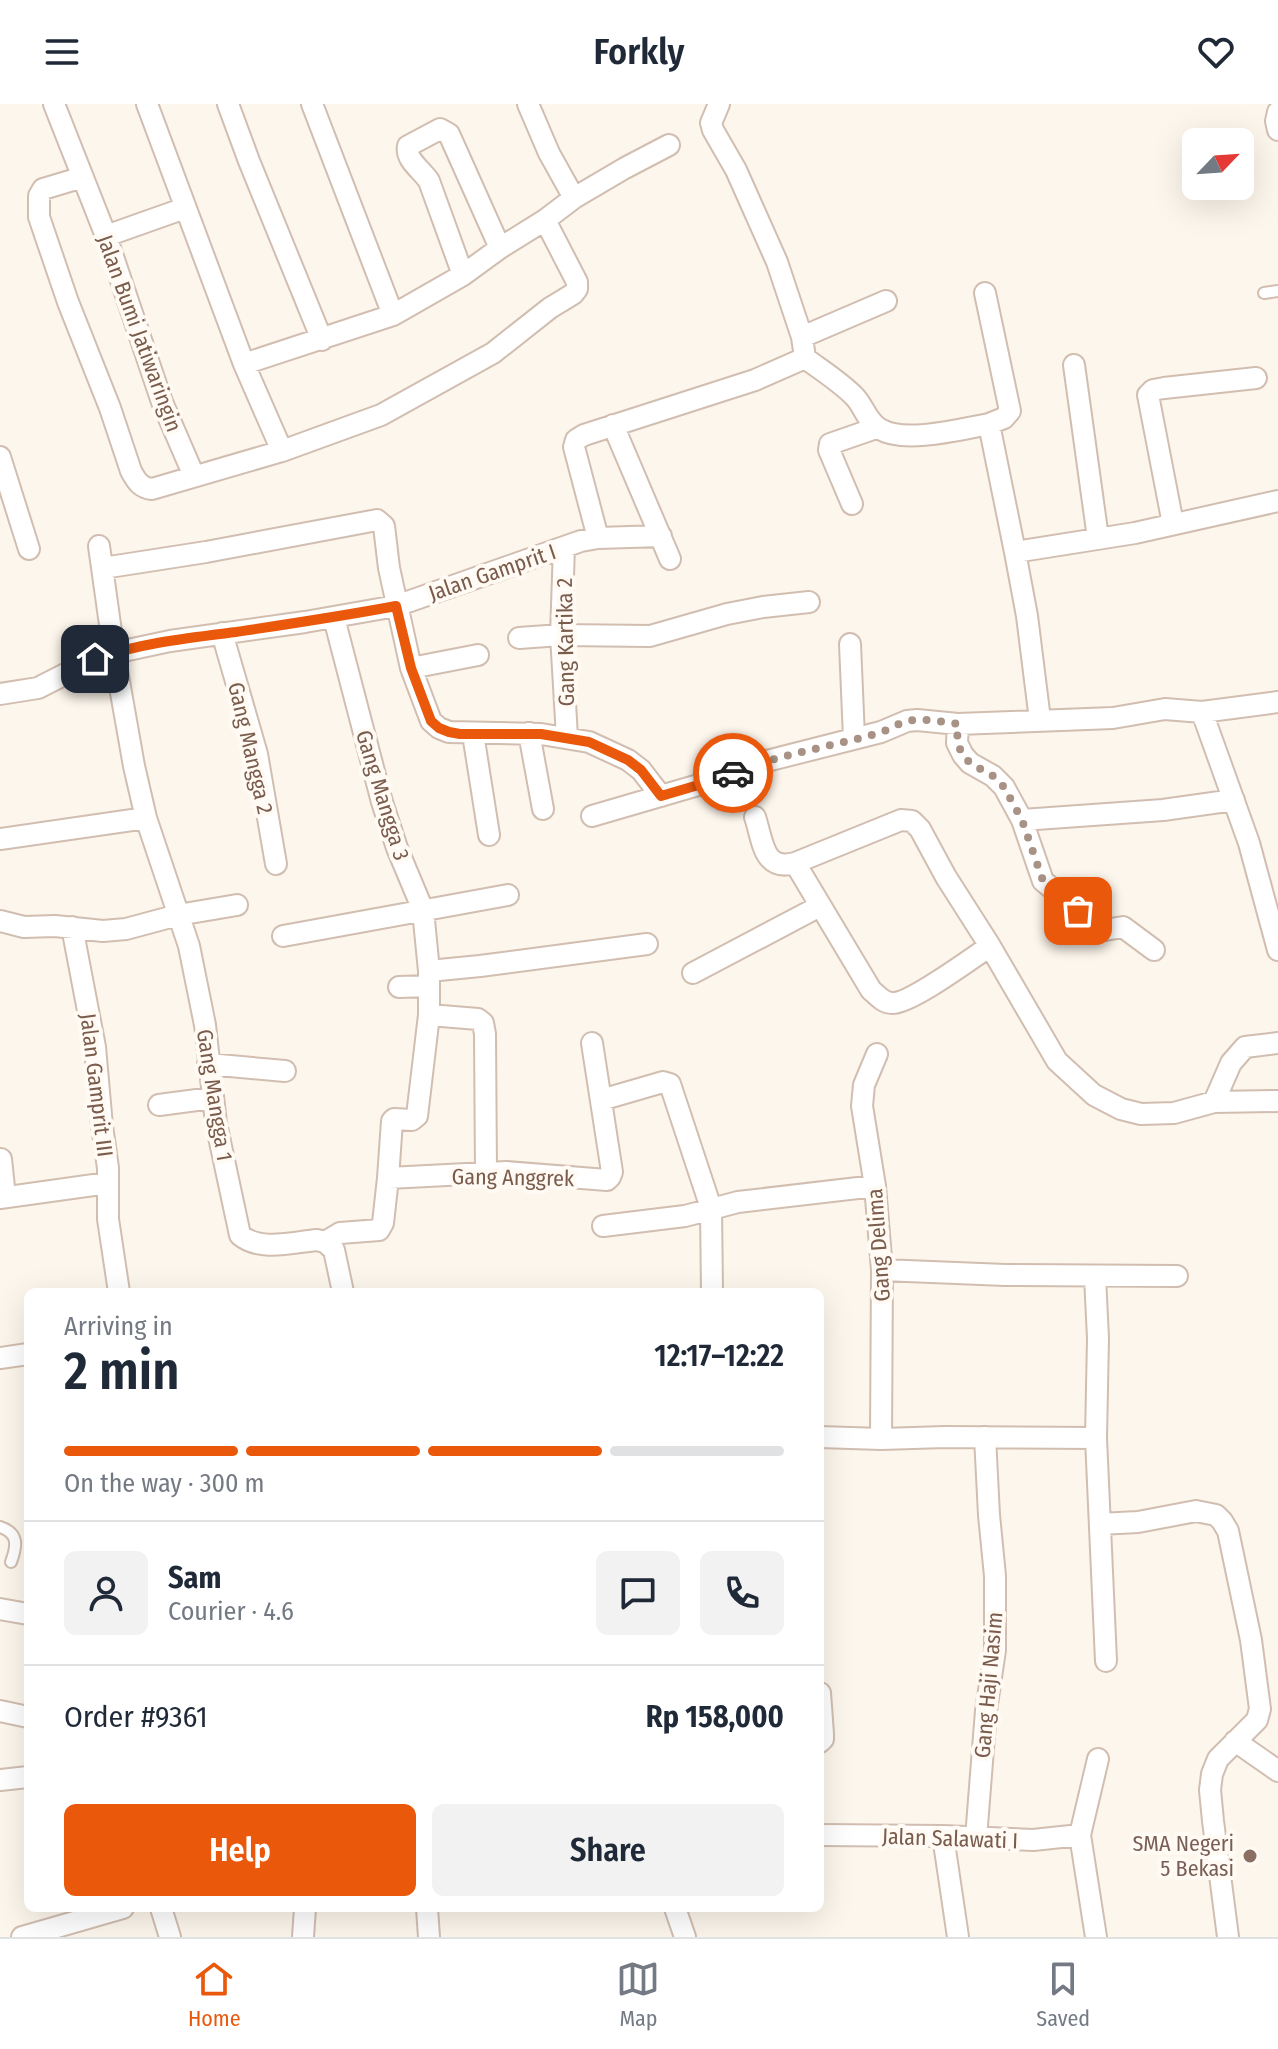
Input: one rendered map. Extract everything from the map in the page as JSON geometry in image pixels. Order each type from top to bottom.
[{"type":"street","name":"Jalan Bumi Jatiwaringin","points":[[54,104],[106,236],[162,402],[194,476]]},
{"type":"street","points":[[147,104],[244,364],[282,451]]},
{"type":"street","points":[[228,104],[322,340]]},
{"type":"street","points":[[312,104],[393,315]]},
{"type":"street","points":[[528,104],[549,153],[574,198]]},
{"type":"street","points":[[719,104],[711,123],[713,130],[736,170],[777,262],[803,347],[853,395],[876,428],[887,433],[913,435],[942,433],[989,424],[1004,418],[1010,411],[985,293]]},
{"type":"street","points":[[1278,112],[1278,130]]},
{"type":"street","points":[[463,275],[429,181],[410,159],[408,146],[440,129],[449,134],[500,248]]},
{"type":"street","points":[[244,364],[393,315],[463,275],[574,198],[669,145]]},
{"type":"street","points":[[83,177],[43,189],[39,196],[39,217],[136,479],[145,489],[282,451],[381,415],[493,353],[577,289],[577,282],[545,220]]},
{"type":"street","points":[[106,236],[185,208]]},
{"type":"street","points":[[598,538],[574,447],[576,440],[613,425],[755,380],[803,347],[886,301]]},
{"type":"street","points":[[1074,365],[1098,538]]},
{"type":"street","points":[[1173,524],[1148,395],[1153,390],[1164,388],[1256,378]]},
{"type":"street","points":[[989,424],[1027,616],[1040,720]]},
{"type":"street","points":[[613,425],[670,559]]},
{"type":"street","points":[[852,504],[829,450],[830,444],[876,428]]},
{"type":"street","points":[[0,457],[6,494],[29,549]]},
{"type":"street","points":[[1015,552],[1135,533],[1278,501]]},
{"type":"street","points":[[103,568],[377,520],[384,526],[396,606],[411,668],[431,721],[449,732],[529,733],[589,742],[628,760],[641,770],[661,796]]},
{"type":"street","name":"Jalan Gamprit I","points":[[0,694],[38,688],[95,659],[114,653],[170,641],[396,606],[598,538],[661,536]]},
{"type":"street","name":"Gang Mangga 1","points":[[99,546],[134,766],[146,818],[189,946],[202,1012],[216,1123],[240,1235],[249,1242],[262,1244],[325,1242]]},
{"type":"street","name":"Gang Kartika 2","points":[[564,547],[561,635],[567,737]]},
{"type":"street","points":[[519,638],[650,636],[727,614],[809,602]]},
{"type":"street","name":"Gang Mangga 3","points":[[334,618],[382,802],[423,910],[429,1015],[417,1116],[412,1120],[392,1121],[388,1178]]},
{"type":"street","name":"Gang Mangga 2","points":[[222,633],[257,754],[276,864]]},
{"type":"street","points":[[850,644],[854,738]]},
{"type":"street","points":[[411,668],[478,655]]},
{"type":"street","points":[[592,816],[712,781],[755,764],[881,732],[907,721],[958,724],[1113,718],[1165,709],[1202,712],[1278,702]]},
{"type":"street","points":[[1202,712],[1249,843],[1278,950]]},
{"type":"street","points":[[958,724],[957,743],[963,755],[1004,787],[1022,820],[1043,881],[1099,927],[1105,930],[1123,927],[1154,950]]},
{"type":"street","points":[[529,733],[543,809]]},
{"type":"street","points":[[473,734],[489,835]]},
{"type":"street","points":[[1022,820],[1163,810],[1234,800]]},
{"type":"street","points":[[755,817],[769,859],[783,866],[901,820],[912,821],[920,829],[1057,1061],[1094,1095],[1121,1109],[1141,1114],[1174,1113],[1214,1102],[1278,1101]]},
{"type":"street","points":[[0,839],[146,818]]},
{"type":"street","points":[[795,863],[871,990],[881,999],[891,1003],[908,999],[990,946]]},
{"type":"street","points":[[283,936],[508,895]]},
{"type":"street","points":[[0,921],[24,927],[72,927],[103,931],[126,929],[178,915],[237,905]]},
{"type":"street","points":[[693,973],[820,906]]},
{"type":"street","name":"Jalan Gamprit III","points":[[3,1198],[108,1183],[95,1047],[72,927]]},
{"type":"street","points":[[399,987],[480,966],[647,944]]},
{"type":"street","points":[[429,1015],[478,1019],[483,1023],[486,1173]]},
{"type":"street","name":"Gang Anggrek","points":[[388,1178],[506,1172],[607,1180],[612,1172],[592,1043]]},
{"type":"street","points":[[1214,1102],[1231,1063],[1245,1047],[1278,1043]]},
{"type":"street","name":"Gang Delima","points":[[877,1054],[864,1085],[862,1106],[875,1186],[882,1270],[881,1439]]},
{"type":"street","points":[[208,1064],[285,1071]]},
{"type":"street","points":[[601,1100],[663,1082],[670,1084],[711,1208],[712,1288]]},
{"type":"street","points":[[159,1105],[212,1098]]},
{"type":"street","points":[[1,1159],[3,1198]]},
{"type":"street","points":[[342,1288],[334,1250],[325,1242],[340,1233],[379,1230],[383,1223],[388,1178]]},
{"type":"street","points":[[108,1183],[108,1219],[118,1288]]},
{"type":"street","points":[[603,1226],[685,1216],[738,1202],[875,1186]]},
{"type":"street","points":[[882,1270],[1095,1277],[1177,1276]]},
{"type":"street","points":[[1095,1277],[1098,1338],[1096,1438],[1106,1661]]},
{"type":"street","points":[[0,1358],[24,1355]]},
{"type":"street","points":[[824,1437],[1096,1438]]},
{"type":"street","name":"Gang Haji Nasim","points":[[976,1838],[984,1726],[995,1650],[995,1576],[985,1437]]},
{"type":"street","points":[[1100,1524],[1138,1522],[1196,1511],[1212,1513],[1228,1531],[1251,1640],[1260,1709],[1257,1720],[1218,1759],[1212,1774],[1210,1790],[1228,1937]]},
{"type":"street","points":[[0,1609],[24,1613]]},
{"type":"street","points":[[0,1711],[24,1716]]},
{"type":"street","points":[[1235,1741],[1278,1771]]},
{"type":"street","points":[[1096,1937],[1080,1835],[1098,1759]]},
{"type":"street","points":[[0,1780],[24,1777]]},
{"type":"street","name":"Jalan Salawati I","points":[[824,1835],[1033,1840],[1080,1835]]},
{"type":"street","points":[[943,1836],[958,1937]]},
{"type":"street","points":[[22,1937],[109,1912]]},
{"type":"street","points":[[162,1912],[170,1937]]},
{"type":"street","points":[[303,1937],[305,1912]]},
{"type":"street","points":[[427,1912],[429,1937]]},
{"type":"street","points":[[676,1912],[685,1937]]},
{"type":"lane","points":[[1264,293],[1278,291]]},
{"type":"lane","points":[[0,1527],[14,1536],[17,1546],[11,1562]]},
{"type":"way so far","points":[[733,773],[755,764],[881,732],[907,721],[958,724],[957,743],[963,755],[1004,787],[1022,820],[1043,881],[1078,911]]},
{"type":"place","name":"SMA Negeri 5 Bekasi","points":[[1250,1856]]},
{"type":"route","points":[[95,659],[170,641],[396,606],[411,668],[431,721],[439,728],[460,734],[541,734],[589,742],[628,760],[641,770],[661,796],[733,773]]}]
